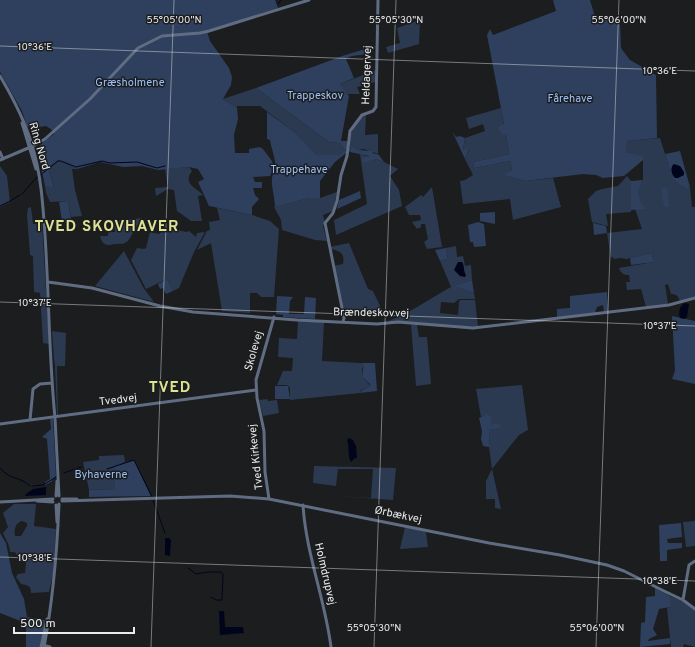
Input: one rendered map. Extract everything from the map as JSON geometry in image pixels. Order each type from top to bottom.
[{"type":"street","points":[[0,152],[1,160],[45,139],[90,99],[138,48],[154,39],[172,34],[200,33],[209,31],[309,0]]},
{"type":"street","name":"Heldagervej","points":[[343,322],[344,318],[325,223],[333,213],[337,201],[341,175],[347,156],[350,131],[362,115],[372,111],[376,107],[378,0]]},
{"type":"street","name":"Ring Nord","points":[[0,76],[20,115],[31,147],[40,182]]},
{"type":"street","name":"Ring Nord","points":[[31,147],[38,170],[43,203],[58,496]]},
{"type":"street","name":"Brændeskovvej","points":[[48,282],[92,288],[178,310],[343,322],[381,324],[398,322],[480,328],[669,305],[695,298]]},
{"type":"street","name":"Skolevej","points":[[256,390],[256,375],[274,317]]},
{"type":"street","points":[[30,420],[33,389],[40,384],[53,383]]},
{"type":"street","name":"Tvedvej","points":[[0,424],[256,390]]},
{"type":"street","name":"Tved Kirkevej","points":[[256,390],[264,431],[265,472],[269,499]]},
{"type":"street","points":[[0,502],[56,502],[62,500],[58,496],[56,502],[57,530],[54,570],[50,607],[43,646],[50,647]]},
{"type":"street","name":"Ørbækvej","points":[[62,500],[230,496],[269,499],[304,505],[473,540],[598,563],[624,571],[683,600],[695,609]]},
{"type":"street","name":"Holmdrupvej","points":[[304,505],[309,547],[327,622],[331,647]]},
{"type":"street","points":[[683,600],[689,565],[695,561]]},
{"type":"green space","name":"Græsholmene","points":[[0,0],[275,0],[278,8],[207,31],[210,41],[229,68],[232,77],[231,85],[223,99],[237,108],[238,119],[234,135],[235,153],[249,153],[249,149],[260,147],[272,161],[274,168],[270,176],[253,177],[255,182],[262,182],[262,188],[253,188],[255,195],[259,199],[252,207],[252,215],[209,206],[198,182],[204,179],[198,169],[189,167],[158,170],[142,166],[123,167],[100,162],[77,169],[58,160],[48,168],[54,187],[45,186],[39,147],[54,134],[51,129],[46,126],[39,127],[37,124],[27,127],[22,111],[0,72]]},
{"type":"green space","name":"Fårehave","points":[[553,0],[590,0],[595,17],[620,22],[621,48],[630,60],[656,75],[657,138],[627,141],[626,152],[643,156],[643,160],[624,176],[603,178],[596,175],[583,174],[525,181],[503,175],[512,170],[510,161],[474,168],[473,162],[509,154],[506,134],[502,135],[498,127],[504,124],[487,35],[490,29],[493,35],[556,11]]},
{"type":"green space","points":[[420,20],[419,44],[388,53],[386,47],[400,43],[397,28]]},
{"type":"green space","name":"Trappeskov","points":[[376,46],[374,50],[371,51],[368,49],[366,54],[348,57],[346,59],[354,78],[340,84],[349,96],[341,141],[347,141],[347,150],[344,149],[339,143],[329,142],[256,88],[345,55]]},
{"type":"green space","points":[[376,70],[375,82],[357,87],[360,94],[347,94],[340,84]]},
{"type":"green space","points":[[256,88],[329,142],[339,143],[344,149],[347,150],[338,155],[317,155],[297,134],[260,106],[237,106],[237,108],[223,99]]},
{"type":"green space","points":[[501,108],[504,125],[499,127],[506,134],[509,154],[473,162],[474,168],[510,161],[512,170],[504,175],[525,181],[553,178],[561,207],[513,220],[510,199],[463,204],[460,181],[473,175],[465,159],[469,150],[463,150],[465,138],[485,131],[483,124],[469,129],[466,118]]},
{"type":"green space","name":"Trappehave","points":[[267,112],[297,134],[317,155],[338,155],[346,150],[346,153],[335,162],[320,181],[320,198],[309,198],[275,207],[272,178],[275,162],[270,140],[267,139]]},
{"type":"green space","points":[[366,114],[365,135],[378,134],[378,154],[364,149],[358,150],[351,145],[350,152],[349,151],[352,130],[357,122]]},
{"type":"green space","points":[[452,131],[456,137],[460,136],[465,138],[463,150],[469,149],[465,159]]},
{"type":"green space","points":[[660,138],[669,167],[685,189],[690,187],[692,207],[695,207],[695,297],[680,301],[675,294],[671,294],[668,284],[665,285],[668,304],[646,307],[641,289],[627,290],[626,282],[630,282],[629,275],[623,274],[619,268],[654,262],[652,253],[626,259],[611,258],[607,233],[642,229],[635,209],[645,209],[639,199],[639,186],[643,180],[643,157],[626,152],[626,141]]},
{"type":"green space","points":[[351,145],[358,150],[372,151],[373,153],[379,155],[384,162],[375,159],[363,163],[362,158],[369,156],[350,152]]},
{"type":"green space","points":[[680,151],[690,187],[686,189],[673,179],[673,173],[669,167],[665,154]]},
{"type":"green space","points":[[360,154],[384,162],[398,169],[390,176],[399,190],[402,206],[336,235],[334,220],[367,204]]},
{"type":"green space","points":[[58,160],[77,169],[72,169],[75,190],[82,216],[71,217],[68,201],[50,202],[46,193],[45,186],[54,186],[48,168]]},
{"type":"green space","points":[[0,166],[7,176],[10,202],[0,207]]},
{"type":"green space","points":[[189,167],[192,171],[189,175],[190,182],[203,195],[198,196],[202,221],[191,221],[177,211],[174,190],[168,189],[156,196],[155,188],[168,187],[165,169]]},
{"type":"green space","points":[[627,176],[631,181],[631,212],[606,214],[608,226],[592,222],[588,199],[596,191],[618,186]]},
{"type":"green space","points":[[643,180],[639,188],[639,195],[641,202],[646,209],[631,210],[631,181]]},
{"type":"green space","points":[[432,187],[442,247],[427,249],[424,242],[428,239],[425,224],[421,224],[421,227],[417,229],[412,222],[421,220],[420,215],[409,215],[405,207],[421,195],[423,197]]},
{"type":"green space","points":[[661,188],[666,188],[668,191],[669,206],[664,207]]},
{"type":"green space","points":[[360,191],[361,198],[337,209],[339,200]]},
{"type":"green space","points":[[337,192],[333,211],[323,215],[325,222],[323,226],[327,241],[315,240],[282,230],[281,220],[274,207],[309,198],[320,198]]},
{"type":"green space","points":[[68,201],[71,219],[62,221],[59,202]]},
{"type":"green space","points":[[31,207],[33,224],[42,223],[49,344],[43,343],[40,293],[34,292],[33,256],[30,255],[27,215],[28,208]]},
{"type":"green space","points":[[217,208],[252,215],[270,221],[279,229],[274,297],[261,297],[257,293],[250,293],[250,313],[222,311],[211,243],[197,250],[207,231],[210,230],[209,222],[220,220]]},
{"type":"green space","points":[[495,212],[495,224],[480,221],[480,213]]},
{"type":"green space","points":[[142,218],[128,241],[123,244],[106,245],[102,241],[100,236],[108,236],[108,232],[115,232],[114,224],[110,225],[109,222]]},
{"type":"green space","points":[[478,222],[484,224],[486,246],[474,247],[473,242],[470,242],[468,225]]},
{"type":"green space","points":[[593,223],[606,226],[607,233],[594,235]]},
{"type":"green space","points":[[161,226],[186,232],[189,231],[196,237],[197,233],[205,232],[194,252],[179,288],[173,291],[167,279],[146,289],[131,260],[137,248],[146,248],[150,232],[159,234],[161,232]]},
{"type":"green space","points":[[349,243],[368,289],[373,291],[382,310],[378,310],[378,314],[344,315],[333,266],[343,264],[343,257],[341,253],[331,249],[330,247]]},
{"type":"green space","points":[[456,246],[457,257],[463,256],[465,266],[471,265],[472,280],[455,286],[474,293],[475,299],[459,299],[454,303],[441,302],[440,313],[458,315],[460,300],[475,300],[478,327],[386,322],[411,310],[451,287],[440,261],[448,259],[446,248]]},
{"type":"green space","points":[[446,248],[448,259],[440,261],[435,250]]},
{"type":"green space","points":[[124,251],[143,287],[154,302],[95,286]]},
{"type":"green space","points":[[652,253],[654,262],[631,265],[630,258]]},
{"type":"green space","points":[[167,279],[173,291],[166,294],[163,288],[160,289],[158,284]]},
{"type":"green space","points":[[472,280],[474,293],[454,286]]},
{"type":"green space","points":[[607,292],[608,312],[604,312],[603,305],[597,307],[595,313],[557,318],[557,309],[570,308],[570,296]]},
{"type":"green space","points":[[277,296],[293,297],[290,301],[289,314],[304,314],[305,297],[316,298],[315,319],[283,317],[283,315],[276,314]]},
{"type":"green space","points":[[672,316],[695,321],[695,384],[672,379],[675,371]]},
{"type":"green space","points":[[298,321],[324,322],[322,361],[361,363],[364,367],[362,369],[362,377],[369,384],[369,387],[361,390],[360,393],[290,400],[290,388],[287,385],[277,385],[283,371],[292,371],[293,358],[278,357],[279,338],[297,339]]},
{"type":"green space","points":[[411,325],[417,325],[419,337],[427,337],[431,384],[416,386]]},
{"type":"green space","points":[[52,331],[66,333],[65,366],[57,366],[58,415],[57,415]]},
{"type":"green space","points":[[361,363],[375,363],[377,391],[360,393],[362,390],[369,387],[370,384],[362,377],[364,367]]},
{"type":"green space","points":[[522,385],[528,430],[519,435],[492,469],[489,447],[490,430],[500,428],[490,426],[487,415],[481,417],[476,389]]},
{"type":"green space","points":[[275,386],[288,386],[290,399],[275,399]]},
{"type":"green space","points":[[267,399],[268,401],[277,400],[279,413],[263,416],[259,400]]},
{"type":"green space","points":[[487,414],[492,417],[490,425],[498,423],[501,428],[490,430],[489,447],[483,446],[479,418]]},
{"type":"green space","points":[[50,419],[53,419],[56,476],[51,482],[45,485],[45,482],[50,479],[47,439],[42,437],[51,429]]},
{"type":"green space","name":"Byhaverne","points":[[124,455],[125,462],[115,465],[115,489],[89,490],[83,462],[99,460],[99,456]]},
{"type":"green space","points":[[134,460],[151,496],[89,497],[89,490],[115,489],[115,465]]},
{"type":"green space","points":[[314,466],[396,468],[393,500],[337,496],[371,498],[373,469],[338,469],[336,486],[313,483]]},
{"type":"green space","points":[[492,469],[501,509],[495,508],[495,499],[486,499],[486,481]]},
{"type":"green space","points":[[14,504],[36,504],[34,526],[56,529],[53,574],[49,592],[31,593],[30,587],[21,584],[16,577],[18,574],[25,573],[26,563],[20,561],[15,552],[10,552],[3,533],[8,527],[3,513]],"holes":[[[22,521],[27,523],[27,526],[21,536],[15,536],[16,525]]]},
{"type":"green space","points":[[695,521],[695,546],[686,547],[683,522]]},
{"type":"green space","points":[[681,523],[682,537],[667,539],[668,543],[682,543],[682,548],[667,550],[667,561],[660,561],[659,525]]},
{"type":"green space","points":[[405,527],[426,532],[428,547],[400,549]]},
{"type":"green space","points":[[0,533],[6,543],[12,573],[24,599],[27,617],[45,620],[40,647],[26,647],[26,625],[24,625],[23,622],[0,613]]},
{"type":"green space","points":[[655,588],[670,596],[670,607],[659,609],[653,629],[657,635],[648,641],[670,638],[670,644],[640,647],[641,623],[645,622],[646,597],[655,596]]},
{"type":"green space","points":[[670,596],[684,602],[695,610],[695,647],[684,644],[683,647],[671,647],[667,608],[670,607]]},
{"type":"shaded area","points":[[674,164],[680,166],[684,172],[684,175],[675,178],[672,171]]},
{"type":"shaded area","points":[[458,262],[462,262],[463,264],[466,275],[465,277],[460,276],[454,270]]},
{"type":"shaded area","points":[[685,303],[689,304],[687,317],[684,319],[680,318],[679,314],[681,307]]},
{"type":"shaded area","points":[[349,438],[353,440],[356,446],[357,458],[351,462],[347,440]]},
{"type":"shaded area","points":[[46,487],[46,495],[25,496],[33,489]]},
{"type":"shaded area","points":[[165,538],[169,538],[171,540],[170,556],[165,555]]},
{"type":"shaded area","points":[[219,611],[224,611],[225,627],[243,627],[244,633],[220,635]]},
{"type":"waterway","points":[[278,4],[281,0]]},
{"type":"waterway","points":[[43,173],[58,161],[76,167],[102,161],[110,163],[137,162],[157,168],[165,166]]},
{"type":"waterway","points":[[22,194],[37,177]]},
{"type":"waterway","points":[[0,206],[20,195]]},
{"type":"waterway","points":[[107,469],[134,460],[152,497]]},
{"type":"waterway","points":[[64,473],[81,467]]},
{"type":"waterway","points":[[0,468],[8,475],[23,481],[30,486]]},
{"type":"waterway","points":[[33,486],[43,485],[56,477]]},
{"type":"waterway","points":[[153,500],[165,533]]},
{"type":"waterway","points":[[188,568],[196,574],[208,572],[221,572],[223,574],[222,600],[216,600],[211,597]]},
{"type":"district","name":"TVED SKOVHAVER","points":[[107,227]]},
{"type":"district","name":"TVED","points":[[170,388]]}]
